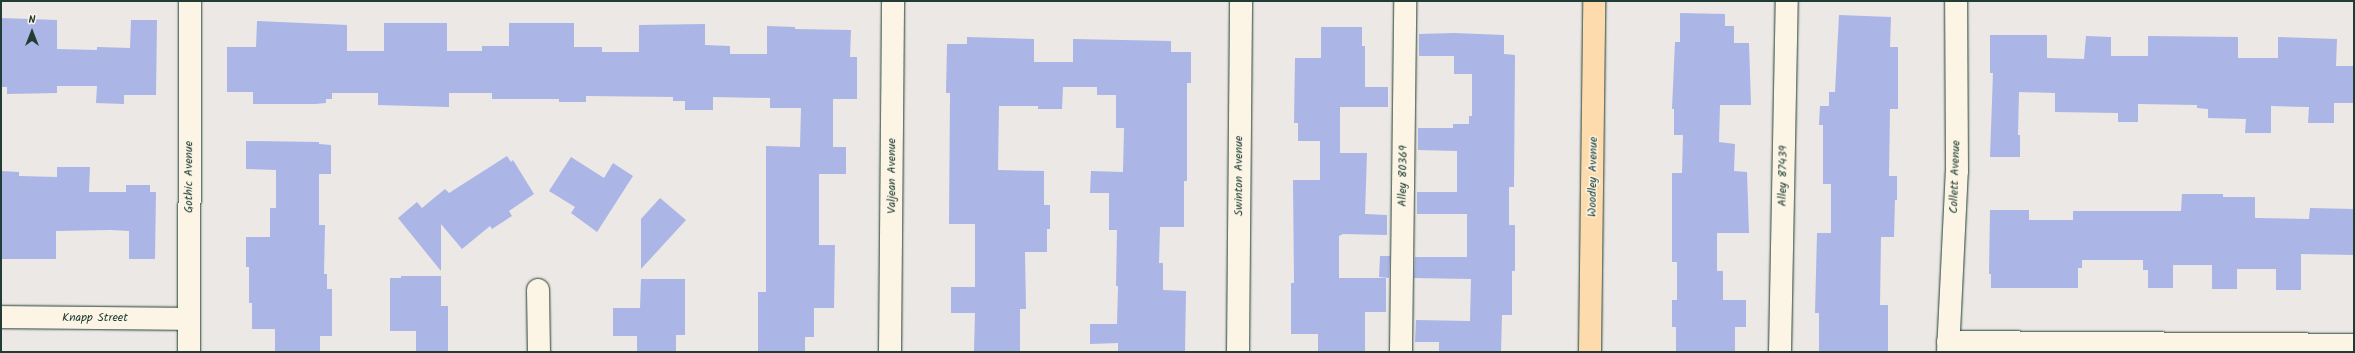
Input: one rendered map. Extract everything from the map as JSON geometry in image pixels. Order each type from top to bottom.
[{"type":"main road","name":"Woodley Avenue","points":[[1590,352],[1594,1]]},
{"type":"street","name":"Gothic Avenue","points":[[189,352],[190,1]]},
{"type":"street","name":"Valjean Avenue","points":[[890,352],[893,1]]},
{"type":"street","name":"Swinton Avenue","points":[[1238,352],[1241,1]]},
{"type":"street","name":"Alley 80369","points":[[1401,352],[1404,1]]},
{"type":"street","name":"Alley 87439","points":[[1780,352],[1787,1]]},
{"type":"street","name":"Collett Avenue","points":[[1948,347],[1957,171],[1956,1]]},
{"type":"street","points":[[538,290],[539,352]]},
{"type":"street","name":"Knapp Street","points":[[1,317],[189,319]]},
{"type":"street","points":[[1948,347],[2354,345]]},
{"type":"building","points":[[1680,13],[1725,14],[1725,26],[1734,26],[1734,43],[1749,43],[1751,105],[1720,105],[1719,142],[1735,144],[1734,171],[1747,172],[1749,233],[1717,233],[1717,271],[1723,271],[1723,300],[1746,300],[1746,327],[1735,327],[1735,352],[1676,352],[1676,327],[1672,327],[1672,300],[1677,300],[1677,262],[1672,262],[1672,173],[1682,173],[1683,135],[1674,135],[1674,109],[1672,109],[1675,42],[1680,42]]},
{"type":"building","points":[[1839,15],[1891,17],[1890,47],[1898,47],[1898,109],[1890,109],[1889,176],[1897,176],[1894,237],[1881,237],[1880,305],[1888,305],[1888,352],[1819,352],[1819,313],[1815,313],[1817,233],[1831,233],[1831,184],[1823,184],[1823,125],[1819,125],[1820,106],[1829,106],[1829,92],[1835,92]]},
{"type":"building","points":[[1,18],[57,20],[57,49],[97,50],[97,47],[130,48],[131,20],[157,20],[156,95],[124,95],[124,104],[96,103],[97,86],[57,86],[57,93],[7,94],[7,87],[1,87]]},
{"type":"building","points":[[257,21],[347,25],[347,51],[384,51],[384,23],[447,23],[447,51],[482,51],[482,46],[509,46],[509,23],[574,23],[574,47],[602,47],[602,52],[639,52],[639,25],[705,24],[705,45],[730,46],[730,54],[767,54],[767,26],[795,27],[795,29],[851,30],[850,57],[857,57],[857,99],[833,99],[833,147],[846,147],[846,174],[819,174],[819,245],[835,245],[834,308],[814,308],[814,337],[805,337],[805,352],[758,352],[758,292],[766,292],[766,146],[800,147],[801,108],[770,108],[770,98],[713,97],[713,110],[685,110],[685,101],[673,101],[673,97],[586,96],[586,102],[559,102],[559,99],[492,99],[492,93],[449,93],[449,107],[378,105],[378,93],[332,93],[332,99],[326,99],[326,103],[315,104],[253,104],[253,92],[227,92],[227,47],[256,47]]},
{"type":"building","points":[[1321,27],[1362,27],[1362,46],[1365,46],[1365,87],[1388,87],[1388,107],[1340,107],[1340,153],[1367,153],[1365,214],[1387,215],[1387,235],[1343,234],[1339,236],[1339,278],[1386,278],[1386,312],[1365,312],[1365,352],[1318,352],[1318,334],[1291,334],[1291,283],[1294,283],[1293,180],[1320,180],[1320,141],[1298,141],[1298,123],[1294,123],[1295,58],[1321,58]]},
{"type":"building","points":[[1454,33],[1504,35],[1504,54],[1515,55],[1514,187],[1509,187],[1509,225],[1515,225],[1515,271],[1512,271],[1512,315],[1502,315],[1501,352],[1439,352],[1439,342],[1415,342],[1416,320],[1470,321],[1471,279],[1414,278],[1415,257],[1467,257],[1467,214],[1417,214],[1417,192],[1457,192],[1457,151],[1418,150],[1418,128],[1453,128],[1453,124],[1469,124],[1469,116],[1472,116],[1472,74],[1454,74],[1454,56],[1419,56],[1419,34]]},
{"type":"building","points":[[1990,35],[2047,35],[2047,58],[2084,59],[2086,36],[2111,37],[2111,56],[2148,56],[2148,36],[2238,37],[2238,58],[2278,58],[2278,37],[2337,39],[2336,66],[2354,66],[2354,103],[2334,103],[2334,123],[2308,123],[2309,107],[2271,106],[2271,133],[2245,133],[2246,119],[2208,118],[2208,109],[2197,108],[2197,105],[2138,104],[2138,122],[2118,122],[2118,113],[2055,112],[2055,93],[2019,92],[2018,135],[2020,135],[2020,157],[1990,157],[1993,73],[1990,73]]},
{"type":"building","points":[[967,37],[1034,39],[1034,62],[1073,62],[1073,39],[1171,41],[1171,52],[1191,52],[1191,83],[1187,83],[1187,181],[1184,181],[1184,227],[1160,227],[1159,263],[1163,263],[1163,290],[1186,291],[1185,352],[1118,352],[1118,343],[1090,344],[1090,324],[1117,324],[1118,286],[1116,286],[1117,230],[1109,230],[1109,193],[1090,193],[1091,171],[1123,172],[1124,128],[1116,128],[1116,95],[1097,95],[1097,87],[1063,87],[1062,109],[1038,109],[1038,106],[999,106],[998,170],[1044,171],[1044,205],[1050,205],[1050,229],[1047,229],[1047,252],[1025,252],[1026,309],[1020,309],[1020,352],[974,352],[975,313],[951,313],[951,287],[975,287],[975,224],[949,224],[950,93],[946,93],[947,44],[967,44]]},
{"type":"building","points":[[246,141],[319,142],[319,144],[331,145],[331,174],[319,174],[319,225],[325,225],[324,274],[327,274],[327,289],[332,289],[332,336],[320,336],[320,352],[275,352],[275,329],[252,329],[252,303],[249,303],[249,267],[246,267],[246,237],[270,237],[270,208],[276,208],[276,170],[246,169]]},
{"type":"building","points":[[507,156],[511,162],[513,160],[534,194],[509,211],[512,216],[492,229],[490,226],[462,249],[441,224],[441,271],[398,218],[417,202],[422,208],[445,189],[449,193]]},
{"type":"building","points":[[571,157],[604,178],[613,163],[633,176],[597,232],[571,213],[575,207],[549,191]]},
{"type":"building","points":[[57,167],[90,167],[89,192],[126,192],[126,185],[150,185],[150,192],[156,192],[155,259],[129,259],[129,231],[111,230],[56,231],[56,259],[1,259],[1,171],[19,172],[19,176],[57,177]]},
{"type":"building","points":[[2182,194],[2223,194],[2223,197],[2255,197],[2255,218],[2309,219],[2310,208],[2354,209],[2354,255],[2301,254],[2301,290],[2276,290],[2276,269],[2237,269],[2237,289],[2212,289],[2212,265],[2173,265],[2173,288],[2148,288],[2148,270],[2143,270],[2143,260],[2082,260],[2082,268],[2078,268],[2078,288],[1991,288],[1991,274],[1989,274],[1990,210],[2029,210],[2029,220],[2073,220],[2073,211],[2181,211]]},
{"type":"building","points":[[660,198],[686,220],[641,269],[641,219]]},
{"type":"building","points":[[1380,256],[1390,256],[1389,278],[1379,277]]},
{"type":"building","points":[[401,276],[441,276],[441,306],[448,306],[448,352],[416,352],[416,331],[390,331],[390,278],[401,278]]},
{"type":"building","points":[[641,279],[685,279],[685,335],[676,335],[676,352],[637,352],[637,336],[613,336],[613,308],[640,308]]}]
